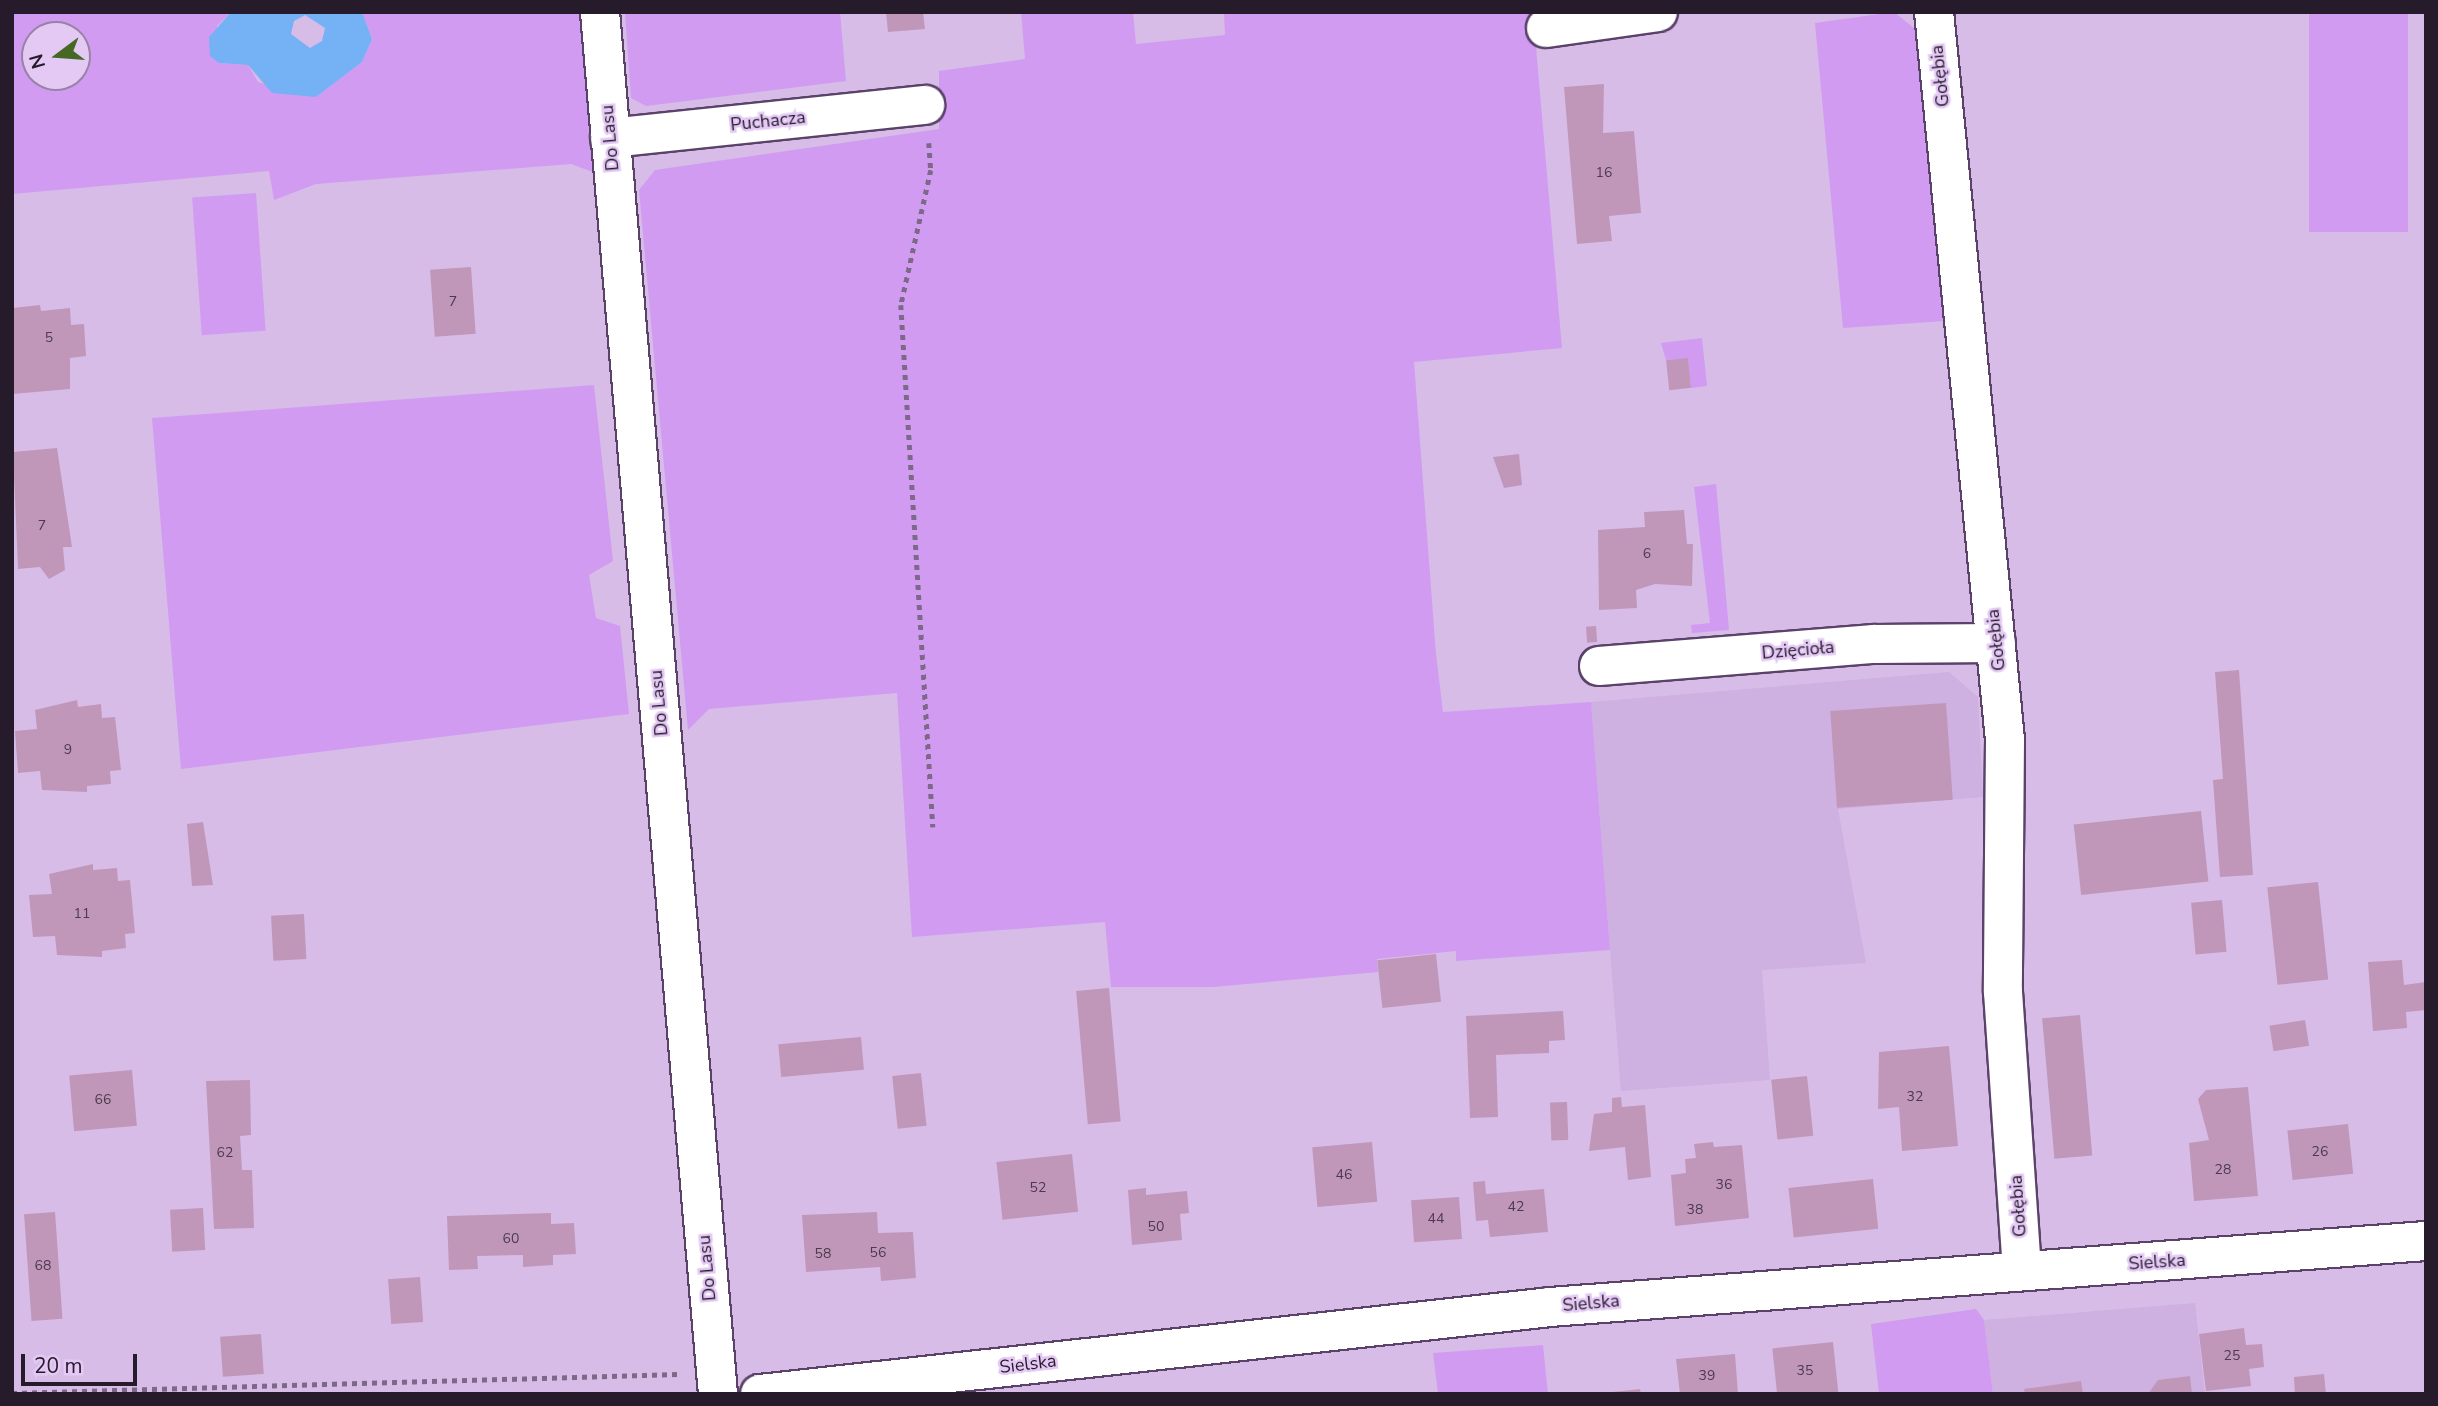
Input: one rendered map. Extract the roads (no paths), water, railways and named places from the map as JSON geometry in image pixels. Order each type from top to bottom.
[{"type":"street","name":"Do Lasu","points":[[600,12],[718,1394]]},
{"type":"street","points":[[1546,28],[1658,12]]},
{"type":"street","name":"Gołębia","points":[[1934,12],[1996,643],[2008,820],[2003,992],[2022,1270]]},
{"type":"street","name":"Puchacza","points":[[610,138],[925,104]]},
{"type":"street","name":"Dzięcioła","points":[[1599,666],[1874,644],[1996,643]]},
{"type":"street","name":"Sielska","points":[[760,1394],[924,1385],[1550,1307],[2426,1241]]},
{"type":"water","points":[[231,12],[362,12],[372,39],[362,62],[316,97],[272,93],[248,65],[219,63],[210,56],[209,37]],"holes":[[[305,15],[325,28],[322,41],[310,48],[291,34],[294,21]]]}]
